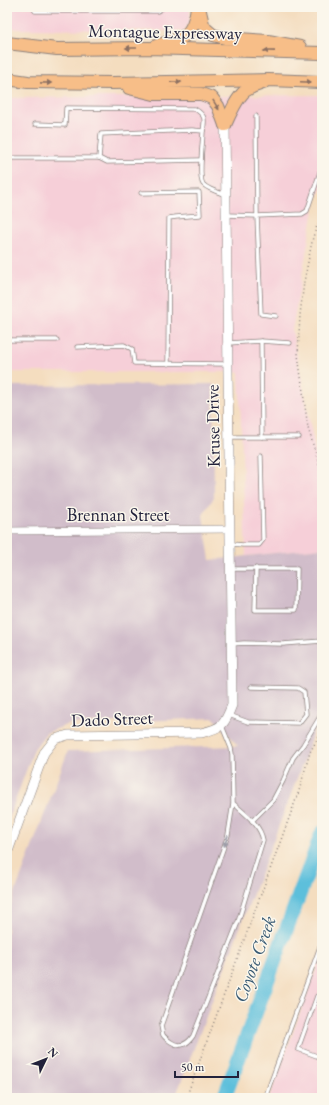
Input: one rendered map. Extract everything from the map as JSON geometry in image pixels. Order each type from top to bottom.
[{"type":"highway","points":[[148,48],[182,38],[189,32],[196,17],[198,7]]},
{"type":"highway","points":[[198,7],[203,24],[213,35],[225,38],[268,40],[295,45],[320,53]]},
{"type":"highway","name":"Montague Expressway","points":[[7,43],[57,49],[148,48],[320,53]]},
{"type":"highway","points":[[225,125],[244,92],[254,86],[270,80]]},
{"type":"highway","points":[[10,81],[113,84],[270,80],[322,82]]},
{"type":"highway","points":[[113,84],[154,94],[201,94],[212,98],[218,106],[225,125]]},
{"type":"street","name":"Kruse Drive","points":[[221,725],[225,720],[232,704],[225,125]]},
{"type":"street","name":"Brennan Street","points":[[7,531],[230,529]]},
{"type":"street","name":"Dado Street","points":[[7,854],[44,753],[55,739],[68,735],[201,733],[214,730],[221,725]]},
{"type":"lane","points":[[33,7],[35,11],[158,11],[164,7]]},
{"type":"lane","points":[[35,124],[65,125],[66,108],[195,109],[202,113],[205,119],[201,160],[201,177],[203,184],[212,190],[227,196]]},
{"type":"lane","points":[[256,116],[257,216],[261,314],[276,316]]},
{"type":"lane","points":[[99,158],[102,134],[203,131]]},
{"type":"lane","points":[[7,158],[99,158],[107,162],[201,160]]},
{"type":"lane","points":[[227,215],[257,216],[302,214],[307,211],[322,166]]},
{"type":"lane","points":[[141,193],[199,192],[200,215],[170,218],[168,364]]},
{"type":"lane","points":[[7,340],[57,340]]},
{"type":"lane","points":[[228,343],[261,341],[290,343]]},
{"type":"lane","points":[[261,341],[262,437]]},
{"type":"lane","points":[[77,347],[124,345],[132,349],[134,363],[228,364]]},
{"type":"lane","points":[[229,437],[299,437]]},
{"type":"lane","points":[[230,544],[243,546],[259,545],[263,540],[261,456]]},
{"type":"lane","points":[[231,569],[256,568],[297,570],[296,610],[255,610],[256,568]]},
{"type":"lane","points":[[231,644],[283,644],[322,641]]},
{"type":"lane","points":[[228,714],[248,722],[299,723],[306,714],[304,692],[298,688],[251,687]]},
{"type":"lane","points":[[252,821],[273,800],[293,758],[303,745],[321,715],[322,709]]},
{"type":"lane","points":[[221,725],[232,748],[233,803],[228,834],[161,1026],[163,1035],[178,1046],[183,1045],[193,1036],[238,922],[262,845],[262,834],[258,827],[233,803]]},
{"type":"lane","points":[[265,1098],[322,941]]},
{"type":"lane","points":[[322,998],[317,996],[298,1049],[322,1058]]},
{"type":"path","points":[[322,212],[313,238],[304,282],[300,315],[298,355],[308,428],[322,474]]},
{"type":"path","points":[[186,1098],[300,791],[310,752],[322,731]]},
{"type":"shaded area","points":[[7,7],[190,7],[190,13],[189,23],[184,31],[17,29],[7,26]]},
{"type":"shaded area","points":[[322,95],[322,187],[316,199],[292,330],[322,486],[322,548],[246,556],[239,372],[7,372],[7,98]]},
{"type":"shaded area","points":[[213,384],[214,497],[203,515],[210,560],[322,548],[322,700],[307,752],[175,1098],[7,1098],[7,914],[68,751],[238,746],[214,718],[69,724],[46,733],[34,749],[7,823],[7,386]]},
{"type":"shaded area","points":[[322,953],[322,1098],[269,1098]]},
{"type":"waterway","name":"Coyote Creek","points":[[224,1098],[322,833]]}]
